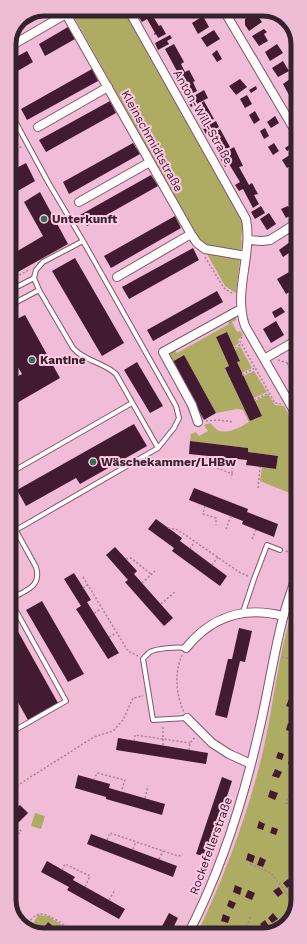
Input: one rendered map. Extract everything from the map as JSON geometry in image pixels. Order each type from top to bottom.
[{"type":"street","points":[[16,43],[63,16]]},
{"type":"street","name":"Kleinschmidtstraße","points":[[67,16],[197,243]]},
{"type":"street","name":"Anton-Will-Straße","points":[[132,16],[241,207],[246,219],[248,240]]},
{"type":"street","points":[[227,16],[291,124]]},
{"type":"street","points":[[38,128],[108,87]]},
{"type":"street","points":[[79,202],[150,162]]},
{"type":"street","points":[[291,227],[270,240],[248,240],[241,298],[242,317],[248,330],[266,358],[291,405]]},
{"type":"street","points":[[117,276],[191,234]]},
{"type":"street","points":[[197,243],[205,249],[246,256]]},
{"type":"street","points":[[198,422],[192,405],[163,352],[241,308]]},
{"type":"street","points":[[266,358],[291,343]]},
{"type":"street","name":"Rockefellerstraße","points":[[191,928],[218,869],[233,828],[262,721],[274,655],[283,616],[291,592]]},
{"type":"street","points":[[186,648],[194,638],[209,626],[230,616],[243,612],[272,613],[283,616]]},
{"type":"street","points":[[187,718],[212,743],[229,754],[251,764]]},
{"type":"lane","points":[[16,123],[48,182],[176,406],[179,418],[174,428],[158,448],[16,530],[36,566],[38,574],[33,586],[16,596]]},
{"type":"lane","points":[[83,241],[43,262],[36,270],[34,278],[39,290],[73,348],[78,354],[109,368],[116,374],[158,448]]},
{"type":"lane","points":[[16,287],[34,278]]},
{"type":"lane","points":[[16,302],[39,290]]},
{"type":"lane","points":[[16,470],[132,403]]},
{"type":"lane","points":[[243,612],[254,579],[268,545],[280,550]]},
{"type":"lane","points":[[16,610],[66,701],[16,730]]},
{"type":"lane","points":[[186,648],[180,647],[148,652],[143,659],[153,720],[187,718]]},
{"type":"path","points":[[16,147],[29,146]]},
{"type":"path","points":[[197,243],[225,289],[241,298]]},
{"type":"path","points":[[16,277],[43,262]]},
{"type":"path","points":[[248,330],[240,341],[241,344],[275,404],[291,405]]},
{"type":"path","points":[[234,348],[241,344]]},
{"type":"path","points":[[266,358],[291,364]]},
{"type":"path","points":[[287,363],[291,371]]},
{"type":"path","points":[[242,375],[255,368]]},
{"type":"path","points":[[254,400],[269,393]]},
{"type":"path","points":[[198,422],[216,420],[234,422]]},
{"type":"path","points":[[205,463],[206,456]]},
{"type":"path","points":[[231,478],[232,459]]},
{"type":"path","points":[[202,462],[232,474]]},
{"type":"path","points":[[258,488],[260,467]]},
{"type":"path","points":[[205,506],[203,514],[216,518],[216,525]]},
{"type":"path","points":[[226,529],[231,516]]},
{"type":"path","points":[[168,528],[178,530],[239,572],[254,579]]},
{"type":"path","points":[[252,540],[256,530]]},
{"type":"path","points":[[190,549],[195,541]]},
{"type":"path","points":[[280,550],[291,554]]},
{"type":"path","points":[[212,565],[218,557]]},
{"type":"path","points":[[126,559],[131,558],[151,574]]},
{"type":"path","points":[[142,583],[155,571]]},
{"type":"path","points":[[82,577],[128,650],[143,659]]},
{"type":"path","points":[[83,588],[88,585]]},
{"type":"path","points":[[161,604],[176,591]]},
{"type":"path","points":[[94,613],[102,609]]},
{"type":"path","points":[[109,637],[117,632]]},
{"type":"path","points":[[186,648],[180,659],[178,689],[180,702],[187,718]]},
{"type":"path","points":[[274,655],[291,659]]},
{"type":"path","points":[[16,786],[94,737],[112,731],[123,720],[133,698],[149,695]]},
{"type":"path","points":[[162,720],[162,745]]},
{"type":"path","points":[[189,750],[190,743],[200,731]]},
{"type":"path","points":[[134,741],[135,735],[190,743]]},
{"type":"path","points":[[94,780],[97,773],[125,780],[121,792]]},
{"type":"path","points":[[145,798],[148,786]]},
{"type":"path","points":[[291,790],[286,803],[291,805]]},
{"type":"path","points":[[16,825],[21,831],[16,836]]},
{"type":"path","points":[[108,840],[110,833],[178,856],[183,855]]},
{"type":"path","points":[[133,849],[136,842]]},
{"type":"path","points":[[160,859],[162,851]]},
{"type":"path","points":[[62,870],[65,864],[90,876],[84,887]]},
{"type":"path","points":[[250,864],[271,873],[291,899]]},
{"type":"path","points":[[109,900],[115,890]]},
{"type":"path","points":[[29,923],[36,915],[46,914],[66,927]]},
{"type":"path","points":[[246,928],[251,916]]},
{"type":"shaded area","points":[[128,16],[242,219],[243,231],[236,293],[225,286],[74,17]]},
{"type":"shaded area","points":[[233,316],[236,317],[236,320],[232,322],[237,332],[240,331],[243,335],[238,340],[239,343],[234,347],[227,332],[216,337],[229,366],[225,368],[250,421],[262,416],[255,401],[268,394],[275,405],[284,406],[291,419],[291,494],[260,481],[262,467],[276,469],[278,456],[248,452],[248,448],[190,441],[191,434],[196,432],[199,436],[208,431],[204,425],[210,423],[217,430],[225,432],[234,430],[249,422],[243,410],[237,409],[216,413],[183,355],[172,362],[169,353],[173,348],[177,353],[229,324],[227,319]]},
{"type":"shaded area","points":[[240,346],[252,368],[242,373],[237,362],[240,360],[235,350]]},
{"type":"shaded area","points":[[254,371],[267,392],[254,398],[243,376]]},
{"type":"shaded area","points":[[291,615],[290,909],[282,921],[271,927],[200,928],[235,844],[257,775],[267,733]]},
{"type":"shaded area","points":[[35,813],[45,816],[41,829],[31,826]]},
{"type":"shaded area","points":[[38,915],[48,916],[65,927],[55,928],[48,922],[43,928],[32,925]]},
{"type":"building","points":[[42,16],[27,25],[26,23],[33,18]]},
{"type":"building","points":[[139,16],[158,16],[154,18],[159,26],[161,25],[166,34],[158,38],[156,34],[154,34],[155,33],[147,19],[142,22]]},
{"type":"building","points":[[203,16],[209,27],[198,34],[192,23]]},
{"type":"building","points":[[249,16],[258,16],[262,22],[249,31],[245,25],[245,19]]},
{"type":"building","points":[[68,27],[75,39],[45,56],[39,44]]},
{"type":"building","points":[[264,29],[267,32],[264,34],[268,41],[259,46],[252,36]]},
{"type":"building","points":[[214,30],[220,39],[207,47],[201,38]]},
{"type":"building","points":[[170,35],[172,38],[167,41],[169,44],[158,50],[155,43]]},
{"type":"building","points":[[174,44],[184,62],[181,64],[185,72],[189,70],[195,81],[193,82],[197,91],[189,95],[185,87],[187,86],[181,74],[179,75],[165,49]]},
{"type":"building","points":[[277,44],[283,53],[270,61],[265,52]]},
{"type":"building","points":[[217,50],[222,59],[217,62],[212,54]]},
{"type":"building","points":[[27,51],[33,62],[16,72],[16,57]]},
{"type":"building","points":[[283,61],[289,71],[278,77],[272,68]]},
{"type":"building","points":[[92,69],[98,81],[27,120],[21,109]]},
{"type":"building","points":[[291,78],[291,94],[289,95],[283,84]]},
{"type":"building","points":[[240,79],[247,87],[236,95],[229,86]]},
{"type":"building","points":[[256,86],[257,89],[251,93],[249,90]]},
{"type":"building","points":[[204,90],[208,98],[191,107],[187,100]]},
{"type":"building","points":[[247,95],[252,104],[245,108],[240,99]]},
{"type":"building","points":[[110,101],[116,113],[46,152],[39,140]]},
{"type":"building","points":[[204,101],[214,119],[207,122],[209,125],[216,121],[219,127],[206,134],[201,125],[207,121],[198,105]]},
{"type":"building","points":[[255,111],[260,120],[254,124],[249,115]]},
{"type":"building","points":[[275,116],[279,123],[271,128],[267,122]]},
{"type":"building","points":[[265,128],[269,136],[264,139],[260,131]]},
{"type":"building","points":[[220,129],[230,147],[224,150],[214,133]]},
{"type":"building","points":[[133,143],[140,154],[69,194],[63,182]]},
{"type":"building","points":[[274,143],[279,151],[273,155],[268,147]]},
{"type":"building","points":[[291,144],[291,148],[287,151],[285,148]]},
{"type":"building","points":[[234,147],[243,166],[239,167],[249,185],[252,183],[258,194],[254,195],[259,204],[253,208],[243,189],[239,191],[235,185],[240,182],[229,164],[225,167],[219,156]]},
{"type":"building","points":[[291,154],[291,165],[287,168],[282,160]]},
{"type":"building","name":"Unterkunft","points":[[26,163],[35,181],[16,192],[16,168]]},
{"type":"building","points":[[151,175],[158,186],[87,226],[80,215]]},
{"type":"building","name":"Unterkunft","points":[[40,192],[68,244],[16,273],[16,252],[43,236],[24,202]]},
{"type":"building","points":[[261,206],[265,213],[255,219],[251,212]]},
{"type":"building","points":[[288,206],[291,211],[291,215],[286,218],[281,209]]},
{"type":"building","points":[[269,213],[276,224],[267,230],[260,219]]},
{"type":"building","points":[[175,216],[181,228],[111,268],[104,256]]},
{"type":"building","points":[[290,242],[291,243],[291,252],[283,257],[279,250]]},
{"type":"building","points":[[193,248],[199,260],[129,299],[122,287]]},
{"type":"building","points":[[75,258],[124,343],[102,356],[52,271]]},
{"type":"building","points":[[291,271],[291,291],[286,294],[277,279]]},
{"type":"building","points":[[217,291],[223,302],[153,341],[147,330]]},
{"type":"building","points":[[281,307],[285,312],[275,318],[272,312]]},
{"type":"building","name":"Kantine","points":[[25,315],[60,378],[16,404],[16,377],[22,374],[16,364],[16,320]]},
{"type":"building","points":[[276,321],[284,335],[271,343],[263,329]]},
{"type":"building","points":[[227,332],[240,361],[237,362],[262,416],[250,421],[225,368],[229,366],[216,337]]},
{"type":"building","points":[[184,355],[216,413],[204,420],[172,362]]},
{"type":"building","points":[[137,362],[163,406],[150,413],[124,370]]},
{"type":"building","name":"Wäschekammer/LHBw","points":[[134,424],[147,446],[80,484],[76,478],[26,506],[17,490]]},
{"type":"building","points":[[190,441],[248,448],[248,452],[278,456],[276,469],[246,465],[247,460],[189,454]]},
{"type":"building","points":[[194,488],[248,509],[247,512],[278,524],[274,537],[242,524],[243,521],[189,500]]},
{"type":"building","points":[[156,519],[182,538],[180,541],[227,576],[220,586],[172,551],[174,548],[148,529]]},
{"type":"building","points":[[115,547],[137,571],[134,574],[173,618],[164,626],[125,582],[128,580],[106,555]]},
{"type":"building","points":[[74,573],[91,600],[87,602],[119,653],[108,659],[76,609],[81,606],[64,579]]},
{"type":"building","points":[[42,601],[84,674],[68,682],[26,610]]},
{"type":"building","points":[[16,628],[58,703],[28,720],[16,699]]},
{"type":"building","points":[[239,628],[252,631],[245,662],[240,661],[227,718],[215,715],[228,659],[232,659]]},
{"type":"building","points":[[289,699],[291,700],[291,708],[286,706]]},
{"type":"building","points":[[288,723],[291,724],[291,732],[286,730]]},
{"type":"building","points":[[118,738],[208,753],[206,764],[116,750]]},
{"type":"building","points":[[278,752],[284,754],[282,760],[276,758]]},
{"type":"building","points":[[290,757],[291,765],[288,764]]},
{"type":"building","points":[[275,769],[282,772],[279,778],[272,776]]},
{"type":"building","points":[[78,775],[110,784],[109,788],[165,804],[162,815],[106,799],[106,797],[75,788]]},
{"type":"building","points":[[222,777],[232,781],[207,857],[196,854]]},
{"type":"building","points":[[270,790],[278,793],[275,800],[268,797]]},
{"type":"building","points":[[20,805],[28,813],[16,825],[16,809]]},
{"type":"building","points":[[259,821],[265,824],[263,830],[257,828]]},
{"type":"building","points":[[272,827],[278,829],[276,835],[270,833]]},
{"type":"building","points":[[91,834],[177,866],[173,877],[87,844]]},
{"type":"building","points":[[248,853],[255,856],[253,863],[246,860]]},
{"type":"building","points":[[260,857],[266,860],[263,867],[257,865]]},
{"type":"building","points":[[47,861],[75,877],[73,880],[125,909],[119,919],[67,890],[69,887],[41,872]]},
{"type":"building","points":[[288,879],[291,885],[287,888],[283,883]]},
{"type":"building","points":[[235,885],[242,888],[240,895],[233,892]]},
{"type":"building","points":[[279,887],[283,893],[278,897],[273,891]]},
{"type":"building","points":[[248,890],[255,893],[252,900],[245,897]]},
{"type":"building","points":[[229,900],[236,903],[233,909],[227,906]]},
{"type":"building","points":[[169,913],[178,918],[173,928],[161,928]]},
{"type":"building","points":[[273,913],[278,919],[272,923],[268,918]]},
{"type":"building","points":[[223,914],[230,917],[228,923],[221,921]]},
{"type":"building","points":[[265,920],[269,926],[263,928],[260,924]]},
{"type":"building","points":[[48,922],[55,928],[44,928]]},
{"type":"place","name":"Unterkunft","points":[[44,219]]},
{"type":"place","name":"Kantine","points":[[32,360]]},
{"type":"place","name":"Wäschekammer/LHBw","points":[[93,462]]}]
